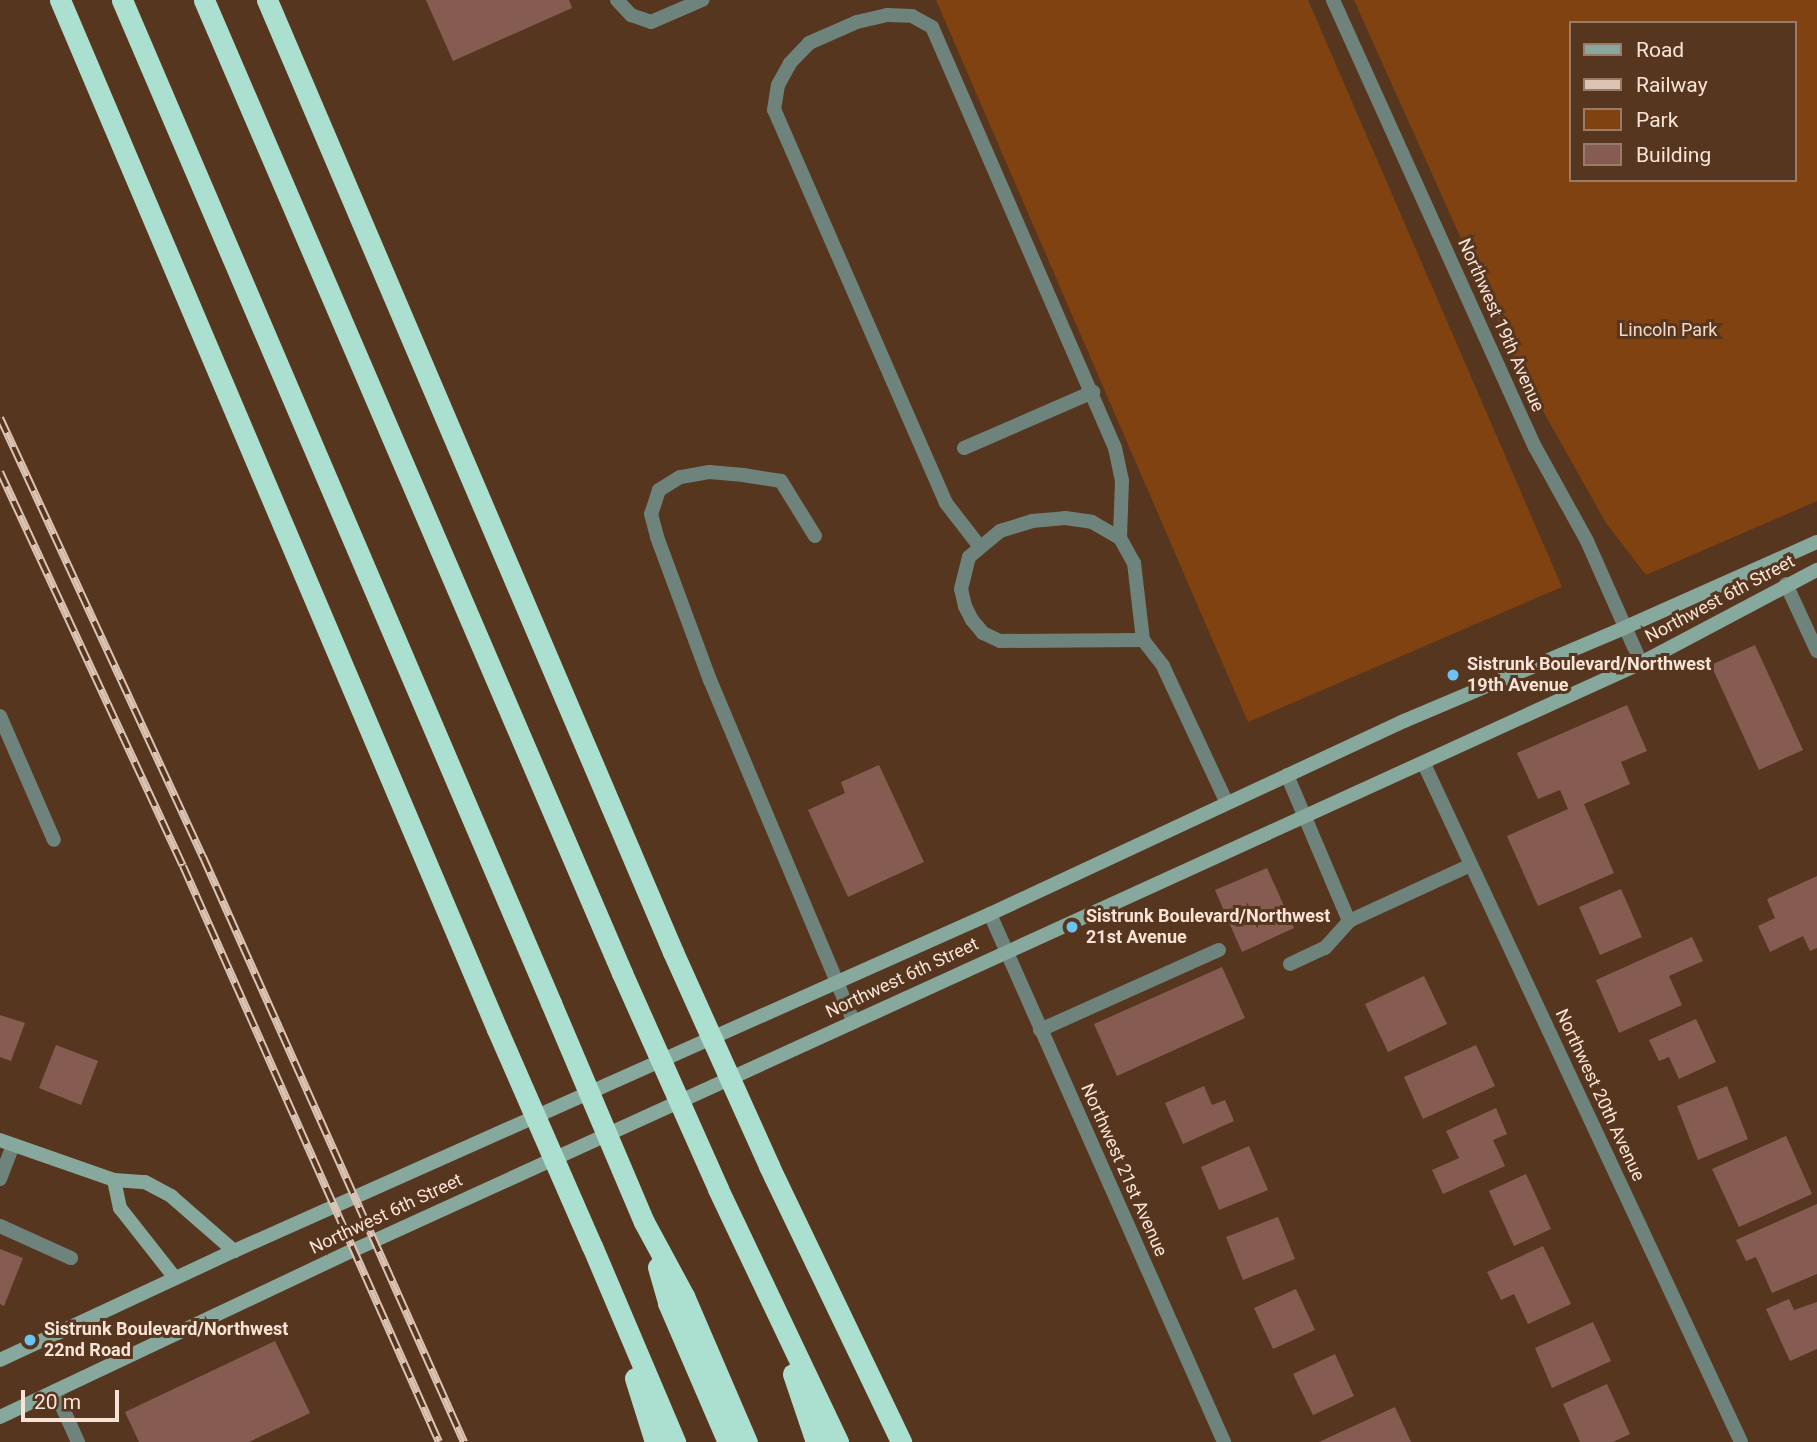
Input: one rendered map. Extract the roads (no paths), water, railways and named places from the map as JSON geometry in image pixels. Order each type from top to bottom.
[{"type":"highway","points":[[60,0],[496,1029],[675,1442]]},
{"type":"highway","points":[[122,0],[644,1222],[684,1296],[747,1442]]},
{"type":"highway","points":[[204,0],[622,973],[766,1294],[838,1442]]},
{"type":"highway","points":[[267,0],[673,952],[769,1166],[901,1442]]},
{"type":"highway","points":[[644,1222],[668,1303],[728,1442]]},
{"type":"highway","points":[[592,1246],[655,1442]]},
{"type":"highway","points":[[766,1294],[816,1442]]},
{"type":"street","points":[[617,0],[631,15],[651,22],[702,0]]},
{"type":"street","name":"Northwest 19th Avenue","points":[[1333,0],[1535,447],[1587,541],[1641,663]]},
{"type":"street","points":[[980,547],[946,503],[774,110],[778,85],[790,63],[809,43],[858,22],[887,15],[912,16],[932,27],[1093,392],[1115,448],[1122,480],[1120,538]]},
{"type":"street","points":[[964,448],[1093,392]]},
{"type":"street","points":[[815,536],[781,481],[744,475],[709,472],[680,477],[659,490],[651,514],[710,680],[854,1022]]},
{"type":"street","points":[[1143,640],[1000,641],[984,632],[972,620],[961,589],[969,557],[1000,531],[1032,521],[1065,518],[1092,522],[1120,538],[1134,563],[1143,640],[1163,666],[1227,803]]},
{"type":"street","name":"Northwest 6th Street","points":[[0,1360],[234,1251],[990,914],[1404,721],[1817,542]]},
{"type":"street","name":"Northwest 6th Street","points":[[0,1417],[354,1250],[1641,663],[1786,584],[1817,570]]},
{"type":"street","points":[[1786,584],[1817,651]]},
{"type":"street","points":[[0,716],[54,840]]},
{"type":"street","name":"Northwest 20th Avenue","points":[[1424,764],[1741,1442]]},
{"type":"street","points":[[1286,775],[1349,921]]},
{"type":"street","points":[[1290,964],[1325,948],[1349,921],[1471,865]]},
{"type":"street","name":"Northwest 21st Avenue","points":[[990,914],[1224,1442]]},
{"type":"street","points":[[1040,1030],[1219,950]]},
{"type":"street","points":[[0,1179],[7,1143],[114,1180],[145,1182],[171,1196],[234,1251]]},
{"type":"street","points":[[114,1180],[120,1208],[175,1278]]},
{"type":"street","points":[[0,1226],[71,1258]]},
{"type":"street","points":[[55,1391],[78,1442]]},
{"type":"railway","points":[[0,418],[203,857],[464,1442]]},
{"type":"railway","points":[[0,472],[183,866],[439,1442]]},
{"type":"place","name":"Sistrunk Boulevard/Northwest 19th Avenue","points":[[1453,675]]},
{"type":"place","name":"Sistrunk Boulevard/Northwest 21st Avenue","points":[[1072,927]]},
{"type":"place","name":"Sistrunk Boulevard/Northwest 22nd Road","points":[[30,1340]]},
{"type":"park label","name":"Lincoln Park","points":[[1668,330]]}]
